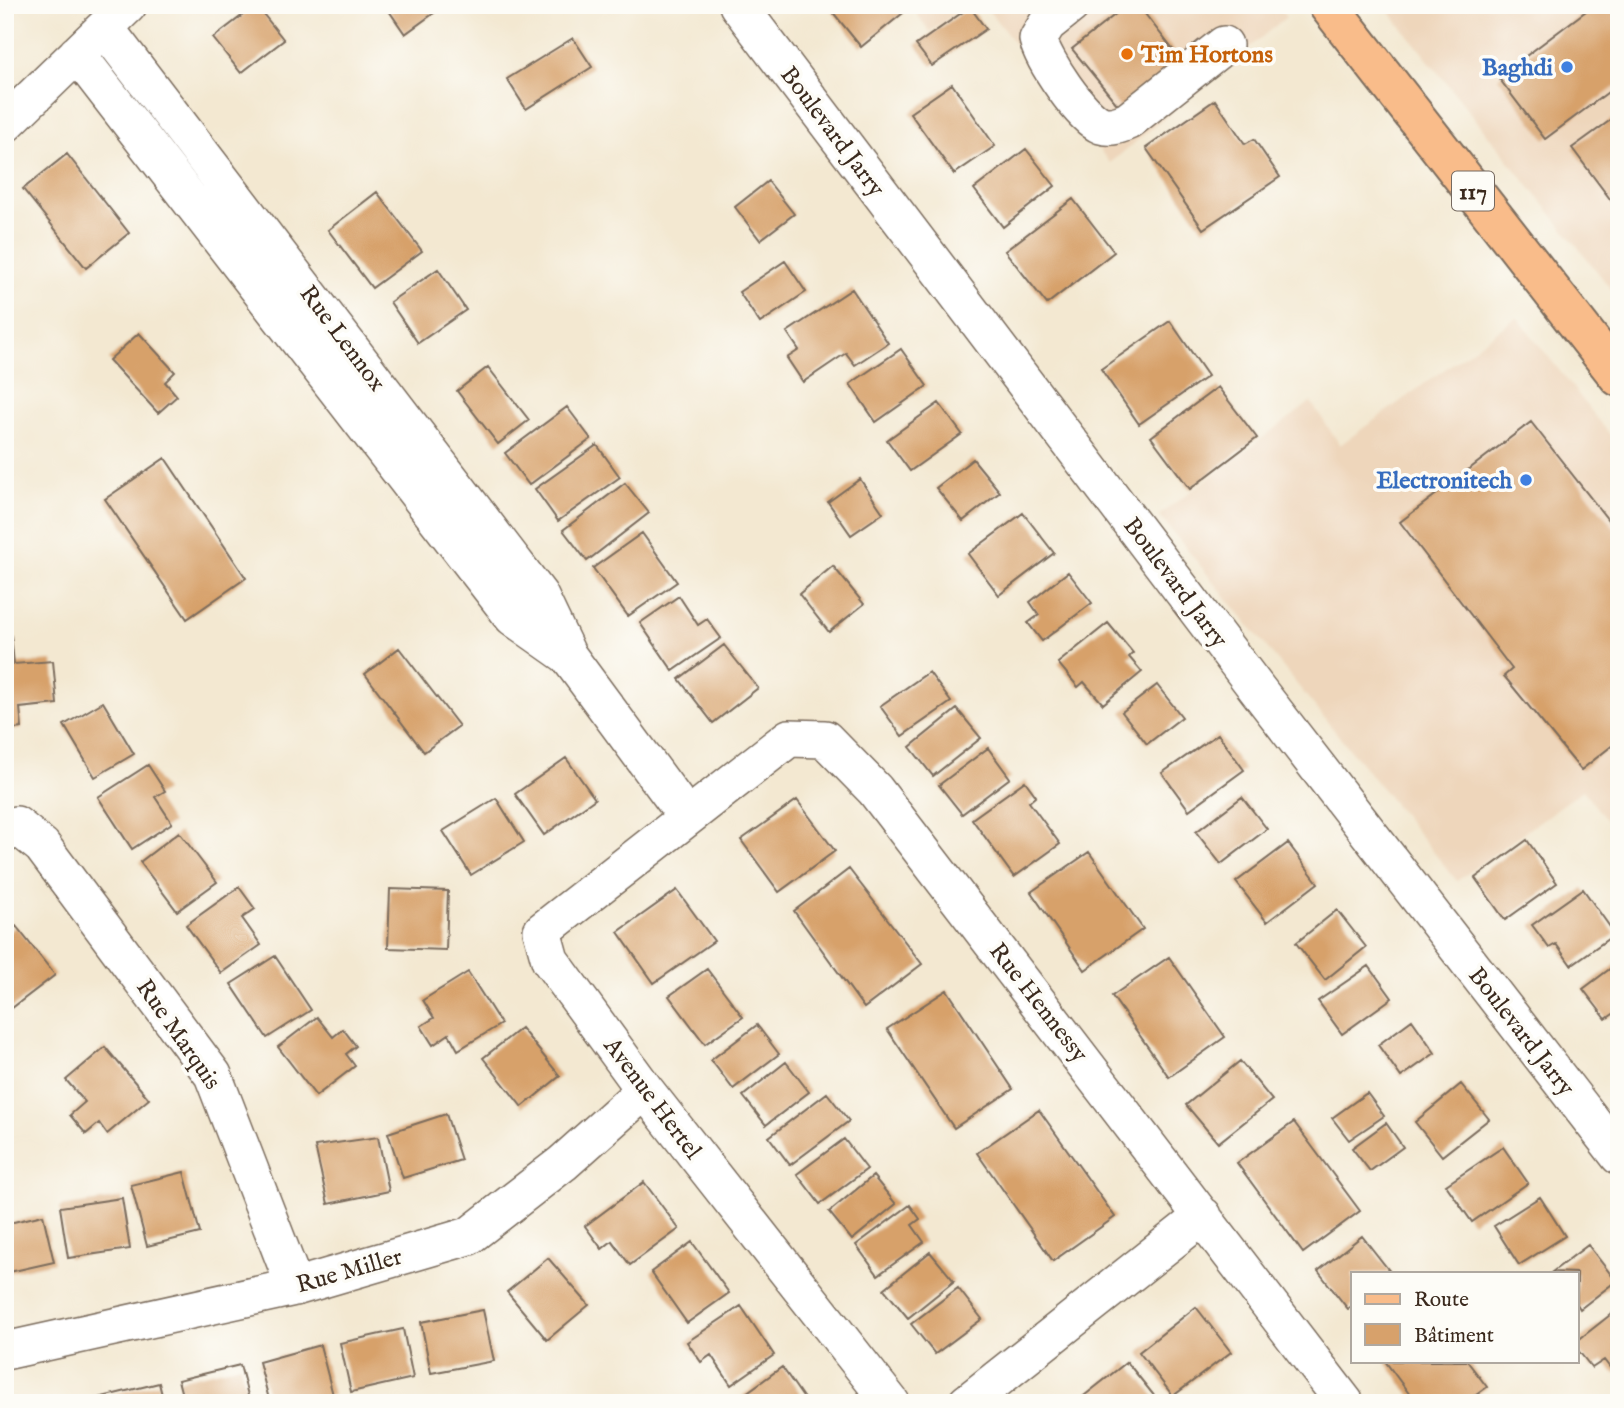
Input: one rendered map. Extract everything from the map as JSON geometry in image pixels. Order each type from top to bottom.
[{"type":"main road","name":"117","points":[[1328,5],[1619,377]]},
{"type":"street","name":"Boulevard Jarry","points":[[737,5],[1257,689],[1619,1156]]},
{"type":"street","points":[[1070,5],[1047,24],[1038,39],[1047,63],[1090,117],[1099,124],[1118,126],[1128,121],[1224,45]]},
{"type":"street","points":[[5,124],[116,17]]},
{"type":"street","name":"Rue Lennox","points":[[116,17],[538,595],[568,656],[687,817]]},
{"type":"street","name":"Rue Lennox","points":[[77,54],[513,618],[568,656]]},
{"type":"street","name":"Rue Hennessy","points":[[687,817],[789,738],[825,739],[875,790],[1345,1403]]},
{"type":"street","name":"Avenue Hertel","points":[[687,817],[542,931],[550,960],[645,1090],[891,1403]]},
{"type":"street","name":"Rue Marquis","points":[[5,834],[16,825],[42,846],[214,1075],[295,1287]]},
{"type":"street","name":"Rue Miller","points":[[5,1351],[295,1287],[469,1236],[563,1163],[645,1090]]},
{"type":"street","points":[[967,1403],[1203,1216]]},
{"type":"shaded area","points":[[910,5],[968,5],[930,32]]},
{"type":"shaded area","points":[[984,5],[1277,5],[1286,17],[1110,163]]},
{"type":"shaded area","points":[[1384,5],[1619,5],[1619,299],[1573,241]]},
{"type":"shaded area","points":[[1517,317],[1619,446],[1619,837],[1583,790],[1457,881],[1159,515],[1311,402],[1340,445]]},
{"type":"building","points":[[256,5],[284,40],[241,73],[213,38]]},
{"type":"building","points":[[385,5],[445,5],[405,34]]},
{"type":"building","points":[[827,5],[897,5],[903,13],[861,47]]},
{"type":"building","name":"Tim Hortons","points":[[1127,5],[1138,5],[1181,60],[1121,109],[1072,49]]},
{"type":"building","points":[[1594,5],[1619,5],[1619,84],[1545,139],[1498,77]]},
{"type":"building","points":[[970,7],[986,29],[932,66],[916,45]]},
{"type":"building","points":[[573,38],[592,67],[526,109],[507,79]]},
{"type":"building","points":[[952,84],[995,146],[954,174],[910,113]]},
{"type":"building","points":[[1215,100],[1245,144],[1254,139],[1280,177],[1203,229],[1146,148]]},
{"type":"building","points":[[1619,114],[1619,211],[1572,148]]},
{"type":"building","points":[[1026,149],[1055,186],[1003,227],[974,189]]},
{"type":"building","points":[[67,154],[129,233],[86,268],[23,189]]},
{"type":"building","points":[[768,181],[794,214],[760,240],[735,207]]},
{"type":"building","points":[[377,192],[422,251],[372,288],[328,230]]},
{"type":"building","points":[[1073,199],[1114,252],[1047,304],[1005,251]]},
{"type":"building","points":[[785,261],[806,292],[760,323],[739,292]]},
{"type":"building","points":[[438,269],[466,310],[418,343],[390,302]]},
{"type":"building","points":[[852,289],[888,343],[855,365],[846,353],[803,382],[787,358],[799,350],[787,332]]},
{"type":"building","points":[[1170,321],[1208,376],[1139,424],[1101,369]]},
{"type":"building","points":[[139,333],[175,372],[165,382],[177,396],[158,413],[109,360]]},
{"type":"building","points":[[901,349],[927,386],[876,422],[850,384]]},
{"type":"building","points":[[488,367],[529,420],[498,444],[457,391]]},
{"type":"building","points":[[1218,387],[1257,438],[1190,489],[1151,437]]},
{"type":"building","points":[[939,403],[962,434],[910,471],[887,440]]},
{"type":"building","points":[[567,407],[591,439],[529,485],[505,453]]},
{"type":"building","points":[[1531,422],[1619,534],[1619,752],[1613,745],[1581,770],[1504,676],[1512,669],[1400,522]]},
{"type":"building","points":[[597,445],[620,477],[558,521],[535,489]]},
{"type":"building","points":[[165,458],[246,578],[187,619],[105,499]]},
{"type":"building","points":[[973,459],[1000,492],[963,521],[936,488]]},
{"type":"building","points":[[860,479],[883,513],[851,535],[828,502]]},
{"type":"building","points":[[625,483],[649,513],[587,561],[563,530]]},
{"type":"building","points":[[1023,513],[1054,553],[999,595],[968,554]]},
{"type":"building","points":[[642,533],[677,582],[628,616],[593,568]]},
{"type":"building","points":[[833,566],[864,604],[829,632],[799,594]]},
{"type":"building","points":[[1068,572],[1092,603],[1042,641],[1028,623],[1039,615],[1030,602]]},
{"type":"building","points":[[679,596],[698,625],[707,619],[721,638],[673,671],[640,623]]},
{"type":"building","points":[[9,613],[14,664],[53,661],[57,704],[20,708],[22,728],[5,730],[5,614]]},
{"type":"building","points":[[1108,623],[1133,653],[1129,657],[1142,672],[1103,704],[1084,682],[1078,687],[1058,663]]},
{"type":"building","points":[[724,645],[758,688],[713,723],[679,679]]},
{"type":"building","points":[[399,648],[459,726],[424,752],[365,674]]},
{"type":"building","points":[[929,672],[951,702],[902,736],[880,706]]},
{"type":"building","points":[[1157,685],[1182,717],[1147,744],[1122,712]]},
{"type":"building","points":[[103,702],[134,754],[95,777],[64,725]]},
{"type":"building","points":[[957,709],[981,738],[933,776],[910,747]]},
{"type":"building","points":[[1218,734],[1244,770],[1189,810],[1162,773]]},
{"type":"building","points":[[988,748],[1010,778],[962,814],[939,785]]},
{"type":"building","points":[[566,758],[595,799],[544,835],[515,794]]},
{"type":"building","points":[[148,765],[165,791],[155,797],[172,823],[132,849],[98,797]]},
{"type":"building","points":[[1025,781],[1036,796],[1029,802],[1060,844],[1014,877],[972,819]]},
{"type":"building","points":[[1242,797],[1267,829],[1221,864],[1196,832]]},
{"type":"building","points":[[496,798],[524,842],[471,875],[443,831]]},
{"type":"building","points":[[797,800],[835,851],[779,892],[741,840]]},
{"type":"building","points":[[179,832],[217,882],[177,911],[140,862]]},
{"type":"building","points":[[1527,840],[1557,883],[1505,920],[1475,878]]},
{"type":"building","points":[[1288,843],[1318,883],[1267,922],[1236,882]]},
{"type":"building","points":[[1089,852],[1143,929],[1085,970],[1031,892]]},
{"type":"building","points":[[849,869],[922,964],[864,1008],[794,911]]},
{"type":"building","points":[[239,887],[255,909],[242,918],[261,945],[221,973],[186,925]]},
{"type":"building","points":[[390,889],[448,891],[446,950],[388,948]]},
{"type":"building","points":[[1583,889],[1615,934],[1571,965],[1556,944],[1549,948],[1532,925]]},
{"type":"building","points":[[677,890],[714,941],[654,983],[618,932]]},
{"type":"building","points":[[1337,910],[1366,947],[1325,980],[1296,943]]},
{"type":"building","points":[[16,926],[55,975],[12,1008],[5,999],[5,935]]},
{"type":"building","points":[[275,956],[311,1010],[267,1038],[231,984]]},
{"type":"building","points":[[1169,957],[1225,1037],[1169,1077],[1112,996]]},
{"type":"building","points":[[1619,962],[1619,1010],[1606,1019],[1583,989]]},
{"type":"building","points":[[1369,966],[1392,998],[1342,1034],[1318,1001]]},
{"type":"building","points":[[707,969],[743,1017],[705,1044],[669,996]]},
{"type":"building","points":[[468,972],[501,1024],[458,1050],[449,1034],[433,1045],[421,1026],[434,1018],[423,1000]]},
{"type":"building","points":[[947,990],[1013,1089],[954,1128],[887,1029]]},
{"type":"building","points":[[317,1017],[333,1037],[343,1029],[356,1046],[346,1054],[355,1066],[316,1096],[278,1047]]},
{"type":"building","points":[[1412,1020],[1435,1053],[1401,1077],[1378,1045]]},
{"type":"building","points":[[757,1025],[779,1054],[733,1089],[711,1060]]},
{"type":"building","points":[[521,1028],[560,1076],[522,1107],[483,1058]]},
{"type":"building","points":[[105,1047],[149,1099],[107,1134],[99,1123],[86,1134],[70,1115],[85,1102],[66,1080]]},
{"type":"building","points":[[1240,1061],[1272,1100],[1218,1143],[1186,1105]]},
{"type":"building","points":[[786,1062],[809,1092],[766,1125],[743,1096]]},
{"type":"building","points":[[1461,1084],[1489,1119],[1442,1156],[1415,1122]]},
{"type":"building","points":[[827,1093],[849,1121],[790,1165],[769,1137]]},
{"type":"building","points":[[1367,1093],[1384,1116],[1349,1140],[1332,1118]]},
{"type":"building","points":[[1039,1110],[1115,1217],[1053,1261],[977,1153]]},
{"type":"building","points":[[446,1114],[461,1160],[403,1178],[388,1133]]},
{"type":"building","points":[[1294,1122],[1360,1211],[1303,1253],[1237,1163]]},
{"type":"building","points":[[1386,1123],[1403,1147],[1370,1171],[1352,1148]]},
{"type":"building","points":[[378,1137],[389,1191],[328,1204],[315,1146]]},
{"type":"building","points":[[844,1139],[867,1169],[820,1204],[797,1174]]},
{"type":"building","points":[[1503,1147],[1528,1183],[1472,1222],[1446,1185]]},
{"type":"building","points":[[184,1172],[200,1233],[147,1246],[131,1185]]},
{"type":"building","points":[[873,1176],[896,1204],[852,1240],[829,1212]]},
{"type":"building","points":[[644,1182],[679,1229],[630,1265],[612,1241],[602,1249],[585,1226]]},
{"type":"building","points":[[1540,1197],[1565,1236],[1519,1265],[1494,1226]]},
{"type":"building","points":[[122,1198],[130,1249],[68,1258],[60,1207]]},
{"type":"building","points":[[910,1205],[920,1219],[912,1225],[924,1242],[878,1275],[856,1245]]},
{"type":"building","points":[[43,1215],[54,1262],[5,1273],[5,1224]]},
{"type":"building","points":[[1362,1236],[1390,1272],[1351,1272],[1351,1307],[1348,1309],[1318,1271]]},
{"type":"building","points":[[692,1242],[729,1293],[687,1323],[651,1272]]},
{"type":"building","points":[[1588,1245],[1616,1281],[1580,1309],[1578,1272],[1552,1272]]},
{"type":"building","points":[[930,1252],[954,1281],[908,1318],[884,1289]]},
{"type":"building","points":[[548,1258],[589,1305],[547,1340],[507,1292]]},
{"type":"building","points":[[958,1288],[982,1319],[935,1354],[911,1324]]},
{"type":"building","points":[[741,1306],[774,1355],[731,1385],[711,1355],[701,1362],[687,1342]]},
{"type":"building","points":[[1196,1307],[1231,1352],[1173,1396],[1139,1352]]},
{"type":"building","points":[[1619,1308],[1619,1371],[1615,1374],[1604,1360],[1592,1368],[1578,1350],[1578,1340]]},
{"type":"building","points":[[483,1310],[494,1361],[431,1373],[421,1322]]},
{"type":"building","points":[[403,1329],[413,1378],[351,1392],[340,1343]]},
{"type":"building","points":[[320,1345],[333,1395],[304,1403],[270,1403],[259,1362]]},
{"type":"building","points":[[1127,1362],[1160,1403],[1075,1403]]},
{"type":"building","points":[[1386,1362],[1468,1362],[1487,1387],[1465,1403],[1416,1403]]},
{"type":"building","points":[[240,1365],[250,1403],[184,1403],[178,1380]]},
{"type":"building","points":[[782,1367],[807,1403],[747,1403],[742,1396]]},
{"type":"building","points":[[159,1383],[164,1403],[99,1403],[98,1398]]},
{"type":"place","name":"Tim Hortons","points":[[1127,54]]},
{"type":"place","name":"Baghdi","points":[[1567,67]]},
{"type":"place","name":"Electronitech","points":[[1526,480]]}]
